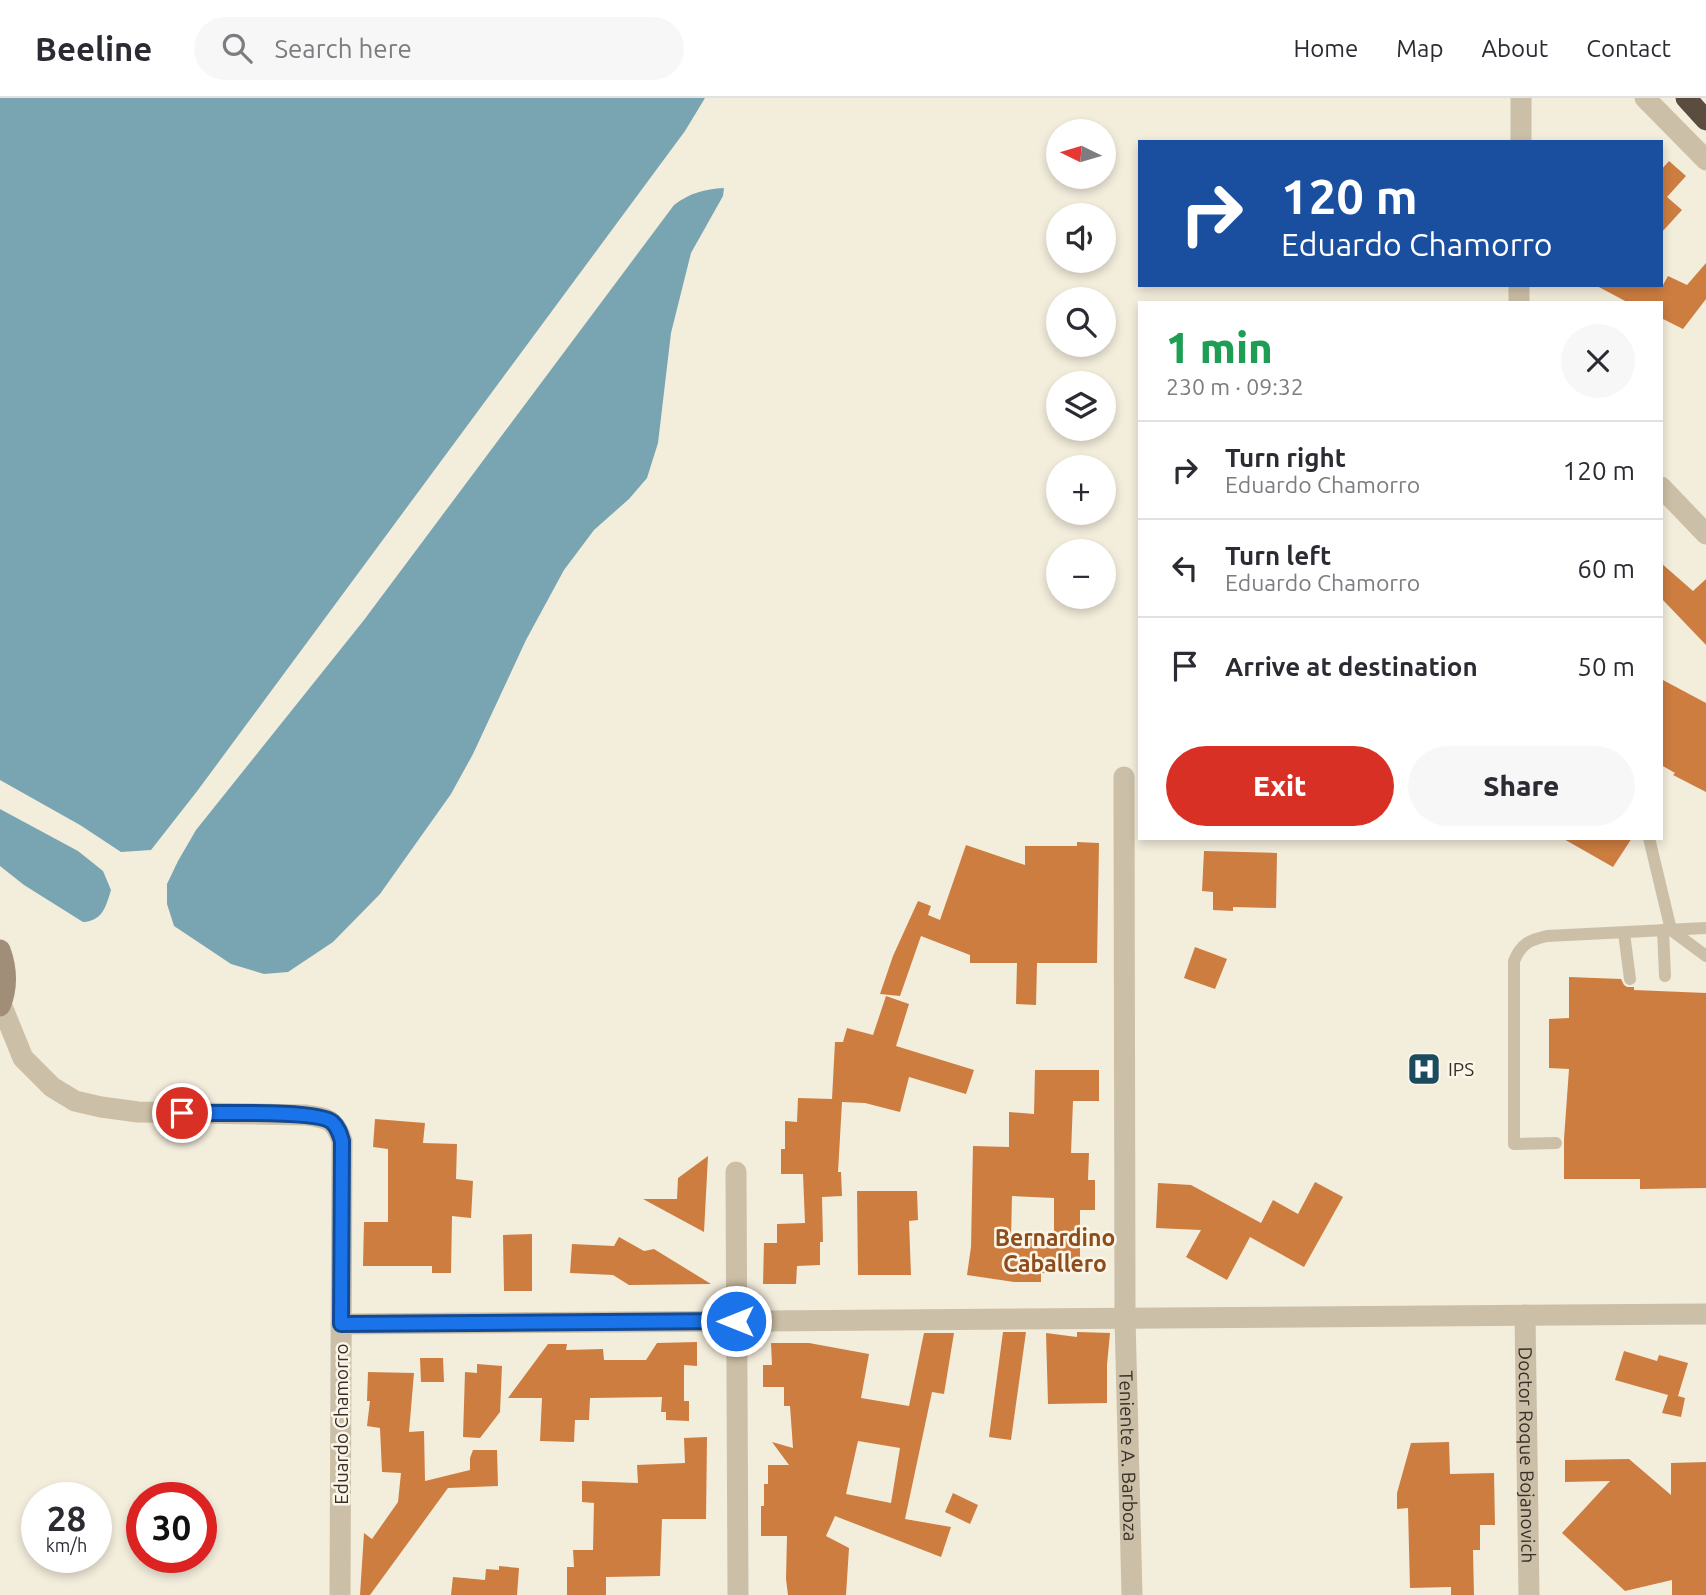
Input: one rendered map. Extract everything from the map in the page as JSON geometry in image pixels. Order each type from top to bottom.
[{"type":"highway","points":[[1686,98],[1706,120]]},
{"type":"street","points":[[1521,98],[1521,140]]},
{"type":"street","points":[[1645,98],[1706,160]]},
{"type":"street","points":[[1663,489],[1706,534]]},
{"type":"street","name":"Teniente A. Barboza","points":[[1124,777],[1125,1318],[1132,1595]]},
{"type":"street","points":[[0,950],[6,965],[5,994],[0,1005]]},
{"type":"street","name":"Eduardo Chamorro","points":[[0,1005],[23,1058],[52,1087],[75,1101],[101,1108],[138,1112],[306,1115],[331,1121],[338,1130],[342,1141],[340,1595]]},
{"type":"street","name":"Eduardo Chamorro","points":[[0,1050],[23,1058]]},
{"type":"street","points":[[736,1172],[738,1595]]},
{"type":"street","points":[[341,1324],[1706,1314]]},
{"type":"street","name":"Doctor Roque Bojanovich","points":[[1525,1315],[1529,1595]]},
{"type":"lane","points":[[1649,840],[1667,930],[1665,976]]},
{"type":"lane","points":[[1556,1143],[1514,1144],[1514,961],[1519,948],[1531,940],[1547,936],[1706,928]]},
{"type":"lane","points":[[1667,930],[1706,956]]},
{"type":"lane","points":[[1624,933],[1630,979]]},
{"type":"water","points":[[0,98],[705,98],[685,131],[151,850],[121,852],[80,825],[0,780]]},
{"type":"water","points":[[724,188],[723,196],[691,253],[671,333],[658,443],[647,478],[629,499],[594,530],[564,570],[526,640],[473,754],[451,794],[380,894],[333,942],[288,972],[264,974],[231,964],[174,926],[167,904],[167,884],[196,830],[364,620],[674,205],[698,192]]},
{"type":"water","points":[[0,809],[78,851],[103,871],[111,890],[99,916],[83,922],[24,885],[0,866]]},
{"type":"building","points":[[1669,161],[1686,176],[1667,197],[1682,210],[1663,231],[1663,168]]},
{"type":"building","points":[[1706,263],[1706,299],[1683,329],[1663,319],[1663,301],[1625,301],[1599,287],[1663,287],[1668,276],[1687,285]]},
{"type":"building","points":[[1663,565],[1693,591],[1706,579],[1706,645],[1663,600]]},
{"type":"building","points":[[1663,680],[1706,703],[1706,792],[1673,775],[1675,773],[1663,766]]},
{"type":"building","points":[[1566,840],[1631,840],[1613,867]]},
{"type":"building","points":[[1077,842],[1099,843],[1097,963],[1037,963],[1036,1005],[1016,1004],[1017,963],[970,963],[970,955],[921,936],[900,996],[880,994],[893,956],[918,901],[931,906],[928,915],[940,920],[966,845],[1025,865],[1025,846],[1077,846]]},
{"type":"building","points":[[1204,851],[1277,853],[1276,908],[1233,907],[1233,911],[1213,910],[1213,892],[1202,891]]},
{"type":"building","points":[[1195,947],[1227,959],[1215,989],[1184,978]]},
{"type":"building","points":[[1569,977],[1621,979],[1624,985],[1634,987],[1634,990],[1706,993],[1706,1188],[1640,1189],[1640,1179],[1564,1179],[1569,1069],[1549,1068],[1549,1019],[1569,1018]]},
{"type":"building","points":[[886,996],[909,1004],[896,1046],[974,1070],[966,1094],[909,1077],[900,1112],[865,1103],[842,1102],[838,1172],[841,1172],[842,1196],[822,1197],[823,1242],[820,1242],[820,1265],[797,1266],[796,1284],[763,1284],[764,1243],[777,1243],[777,1224],[805,1223],[803,1174],[781,1174],[781,1149],[785,1149],[785,1121],[797,1122],[798,1098],[832,1099],[835,1042],[843,1042],[847,1028],[873,1035]]},
{"type":"building","points":[[1035,1070],[1099,1070],[1099,1101],[1073,1101],[1071,1153],[1089,1153],[1088,1180],[1095,1180],[1095,1210],[1080,1210],[1080,1271],[1041,1273],[1041,1282],[1014,1282],[967,1275],[971,1247],[973,1146],[1009,1147],[1009,1112],[1034,1114]],"holes":[[[1012,1196],[1054,1198],[1054,1237],[1011,1237]]]},
{"type":"building","points":[[375,1119],[425,1123],[423,1143],[457,1144],[456,1179],[473,1181],[471,1218],[452,1216],[451,1273],[432,1273],[432,1266],[363,1266],[364,1222],[388,1222],[388,1149],[373,1147]]},
{"type":"building","points":[[708,1156],[704,1232],[643,1199],[677,1199],[678,1178]]},
{"type":"building","points":[[1315,1182],[1343,1197],[1304,1267],[1250,1237],[1227,1280],[1186,1257],[1201,1230],[1156,1228],[1158,1183],[1191,1185],[1261,1223],[1273,1200],[1298,1214]]},
{"type":"building","points":[[857,1191],[917,1191],[918,1220],[909,1221],[911,1275],[858,1275]]},
{"type":"building","points":[[532,1234],[532,1291],[504,1291],[503,1235]]},
{"type":"building","points":[[619,1237],[644,1251],[654,1249],[711,1284],[629,1285],[613,1275],[570,1273],[572,1244],[614,1246]]},
{"type":"building","points":[[1003,1332],[1026,1332],[1011,1440],[989,1437]]},
{"type":"building","points":[[1077,1332],[1110,1333],[1107,1403],[1048,1404],[1046,1333],[1077,1337]]},
{"type":"building","points":[[924,1333],[954,1333],[944,1394],[932,1392],[905,1519],[951,1527],[941,1557],[835,1516],[826,1536],[849,1548],[846,1595],[788,1595],[787,1536],[761,1536],[761,1506],[764,1506],[764,1484],[768,1484],[768,1465],[789,1465],[772,1442],[793,1448],[790,1406],[784,1406],[784,1387],[763,1387],[763,1365],[772,1365],[771,1343],[809,1343],[869,1354],[861,1398],[909,1406]],"holes":[[[858,1441],[900,1448],[891,1503],[846,1494]]]},
{"type":"building","points":[[697,1342],[697,1366],[684,1365],[684,1401],[689,1401],[689,1421],[666,1420],[666,1412],[661,1412],[662,1397],[590,1398],[589,1420],[575,1420],[574,1442],[540,1441],[542,1398],[508,1398],[548,1344],[567,1344],[566,1350],[603,1349],[604,1360],[646,1360],[657,1343]]},
{"type":"building","points":[[1624,1351],[1657,1361],[1659,1355],[1688,1363],[1678,1396],[1685,1398],[1681,1417],[1662,1413],[1668,1395],[1615,1380]]},
{"type":"building","points":[[420,1358],[443,1358],[444,1382],[421,1382]]},
{"type":"building","points":[[477,1364],[502,1366],[500,1412],[480,1438],[463,1437],[465,1372],[477,1373]]},
{"type":"building","points":[[368,1372],[414,1373],[409,1432],[424,1431],[425,1481],[470,1470],[473,1450],[497,1450],[498,1486],[448,1488],[370,1595],[360,1595],[364,1533],[372,1539],[398,1502],[401,1473],[382,1472],[380,1428],[367,1426],[370,1401],[367,1401]]},
{"type":"building","points":[[707,1437],[706,1519],[662,1519],[660,1576],[606,1577],[606,1595],[567,1595],[567,1567],[574,1567],[573,1550],[593,1550],[594,1503],[582,1502],[582,1481],[638,1483],[637,1465],[685,1463],[684,1438]]},
{"type":"building","points":[[1449,1442],[1450,1474],[1494,1473],[1495,1525],[1480,1525],[1480,1550],[1473,1550],[1474,1595],[1451,1595],[1451,1587],[1410,1588],[1408,1508],[1397,1509],[1397,1493],[1411,1443]]},
{"type":"building","points":[[1629,1459],[1671,1495],[1671,1463],[1706,1462],[1706,1595],[1672,1595],[1672,1580],[1625,1591],[1562,1533],[1610,1481],[1565,1482],[1565,1460]]},
{"type":"building","points":[[953,1493],[978,1505],[970,1524],[945,1512]]},
{"type":"building","points":[[499,1566],[519,1568],[517,1595],[451,1595],[453,1577],[485,1580],[486,1569],[499,1570]]},
{"type":"place","name":"IPS","points":[[1424,1069]]},
{"type":"district","name":"Bernardino Caballero","points":[[1055,1250]]},
{"type":"route","points":[[182,1113],[306,1115],[331,1121],[338,1130],[342,1141],[341,1324],[736,1321]]}]
